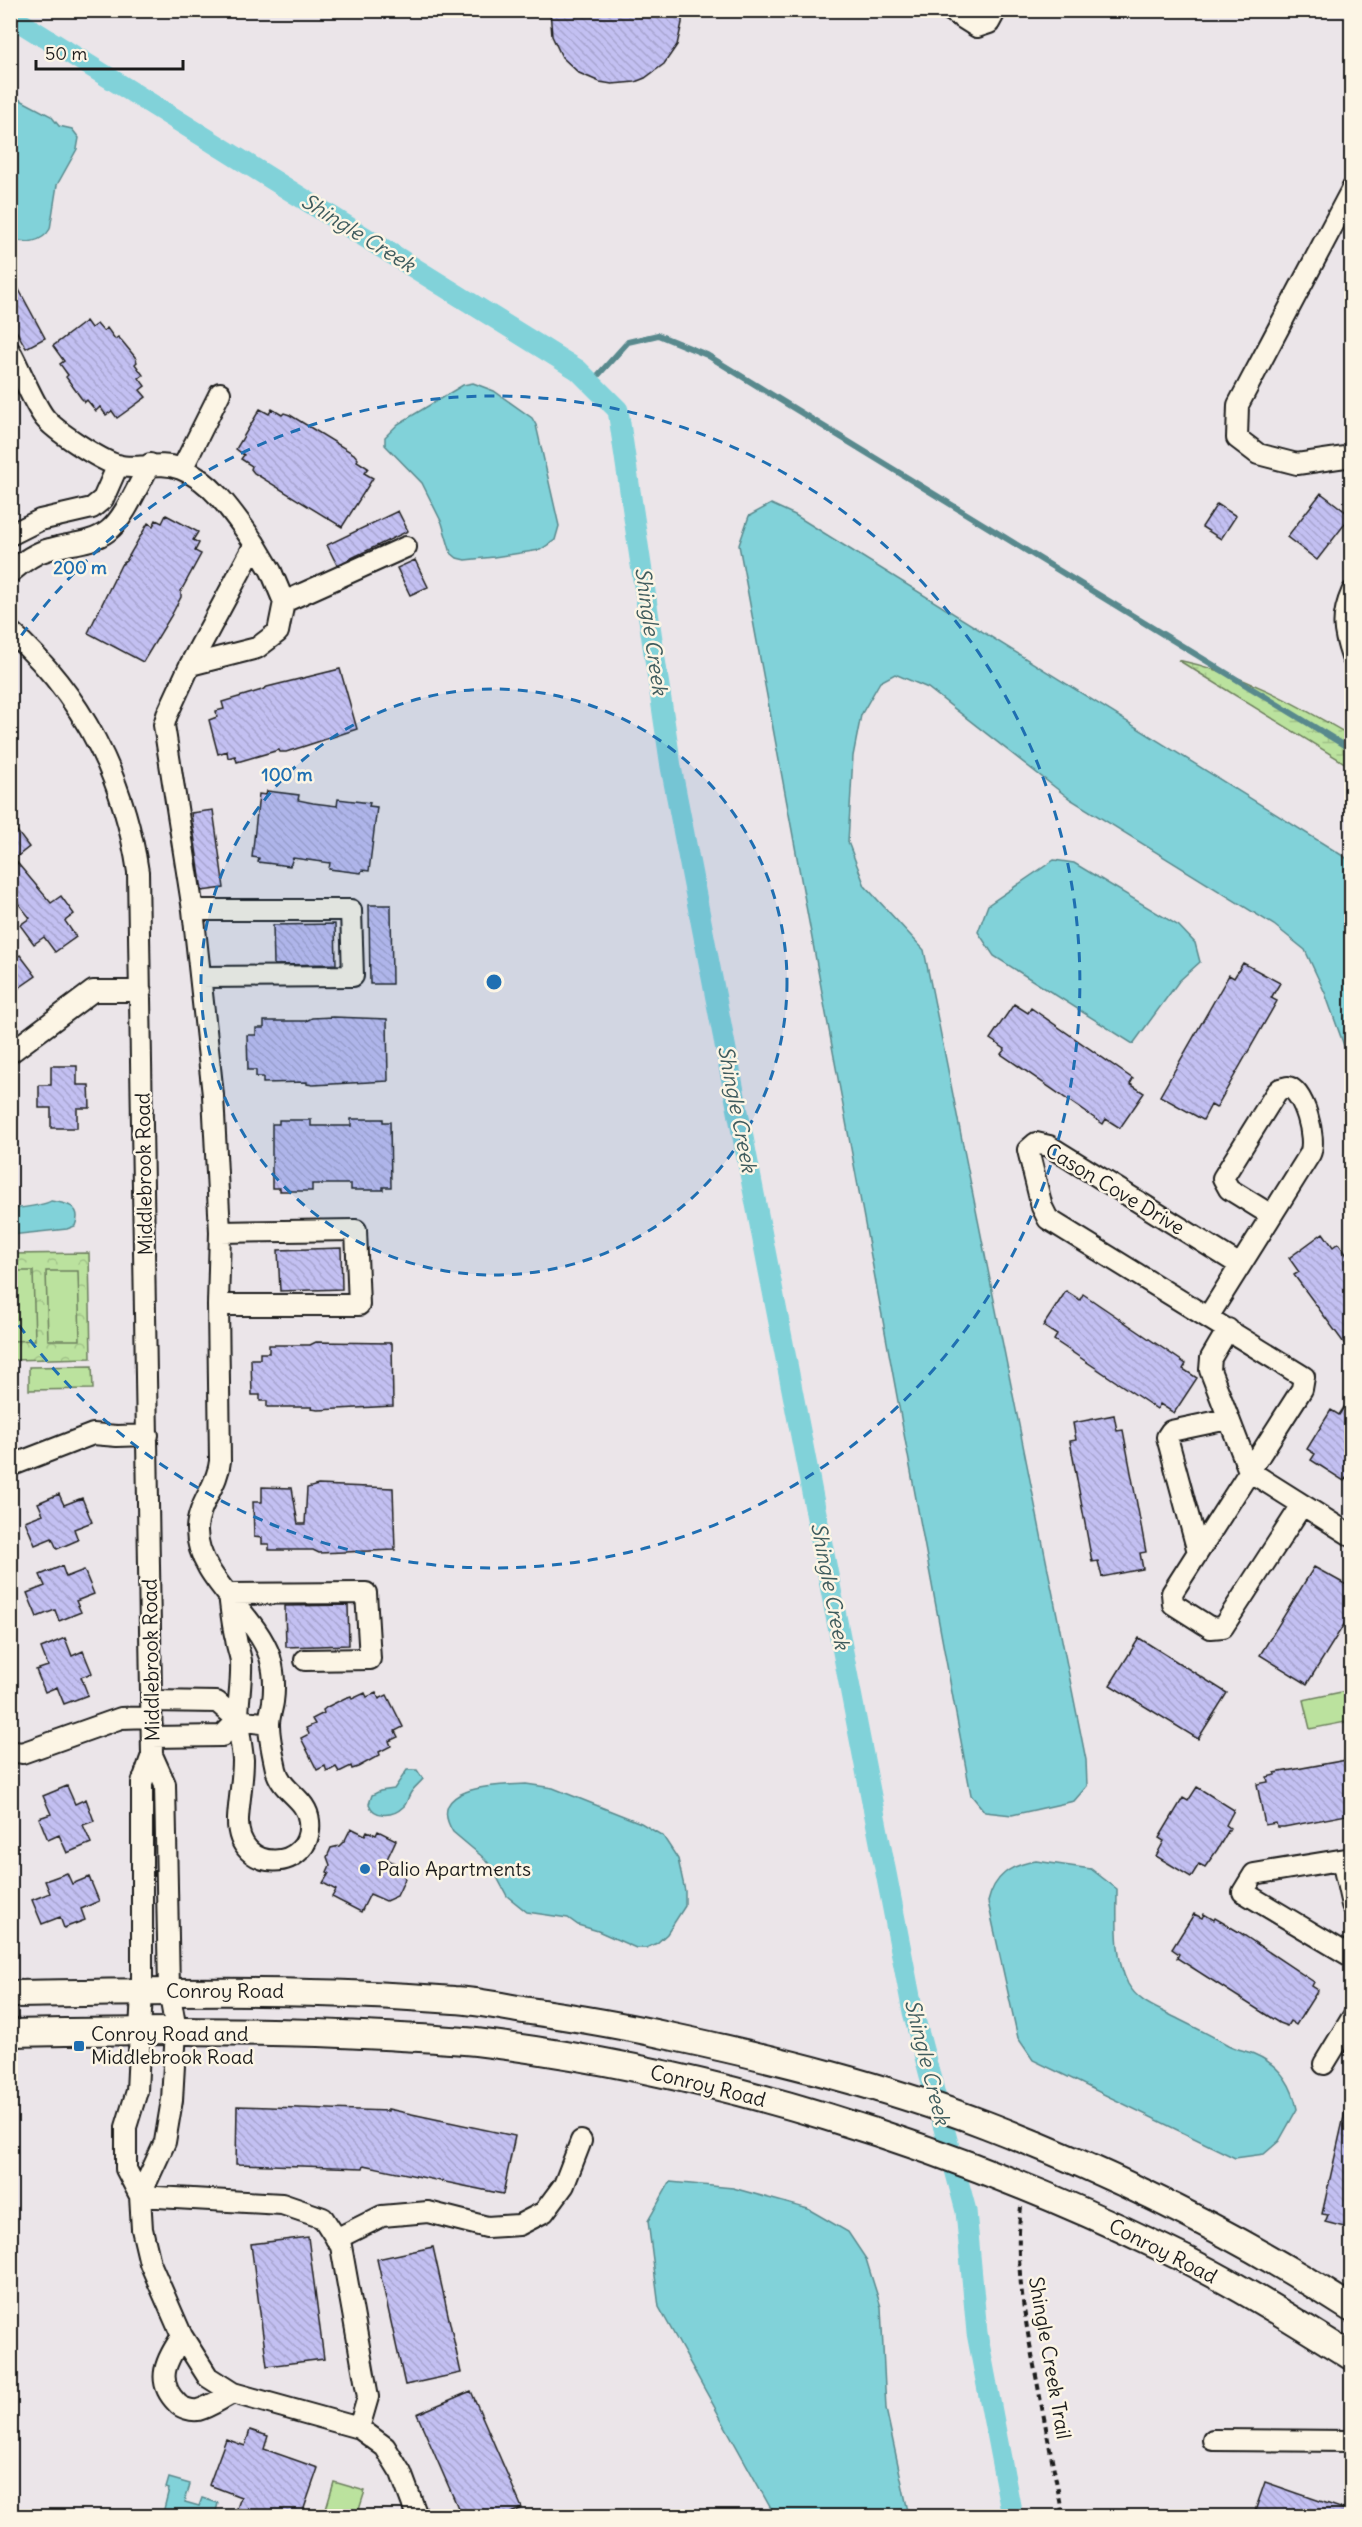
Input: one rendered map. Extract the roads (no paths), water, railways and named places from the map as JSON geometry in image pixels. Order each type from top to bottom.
[{"type":"main road","name":"Conroy Road","points":[[10,1994],[169,1990],[304,1991],[458,2000],[612,2024],[758,2055],[903,2097],[987,2125],[1112,2178],[1201,2222],[1307,2280],[1352,2308]]},
{"type":"main road","name":"Conroy Road","points":[[10,2033],[176,2030],[319,2032],[474,2042],[639,2068],[787,2105],[914,2145],[997,2175],[1165,2249],[1283,2314],[1352,2357]]},
{"type":"street","points":[[950,10],[977,27],[989,23],[996,10]]},
{"type":"street","points":[[1352,189],[1238,405],[1237,438],[1258,454],[1298,464],[1352,456]]},
{"type":"street","points":[[10,351],[44,417],[78,444],[117,465],[150,464],[182,469],[218,497],[239,521],[271,571],[285,602],[278,632],[257,648],[190,665]]},
{"type":"street","points":[[182,469],[220,393]]},
{"type":"street","points":[[10,573],[33,555],[48,549],[78,544],[106,533],[116,524],[150,464]]},
{"type":"street","points":[[10,535],[40,520],[92,508],[103,499],[117,465]]},
{"type":"street","points":[[92,508],[106,533]]},
{"type":"street","points":[[229,1594],[235,1638],[241,1658],[242,1683],[238,1720],[243,1762],[239,1831],[245,1847],[251,1852],[263,1859],[276,1861],[292,1856],[304,1844],[308,1835],[309,1820],[302,1804],[285,1789],[279,1780],[269,1724],[274,1675],[269,1655],[256,1630],[207,1563],[197,1529],[201,1510],[219,1474],[220,1232],[213,1095],[201,977],[193,910],[165,740],[167,715],[190,665],[255,544]]},
{"type":"street","points":[[285,602],[406,547]]},
{"type":"street","points":[[1352,592],[1344,610],[1344,635],[1352,657]]},
{"type":"street","name":"Middlebrook Road","points":[[10,631],[42,661],[73,700],[103,751],[117,784],[130,828],[138,872],[152,1746],[142,1783],[142,1992],[137,2091],[126,2127],[126,2169],[140,2196]]},
{"type":"street","points":[[193,910],[351,910],[353,976],[201,977]]},
{"type":"street","points":[[10,1053],[93,991],[141,991]]},
{"type":"street","points":[[1208,1317],[1240,1266],[1313,1147],[1312,1136],[1299,1095],[1288,1087],[1276,1093],[1223,1178],[1229,1189],[1271,1215]]},
{"type":"street","name":"Cason Cove Drive","points":[[1240,1266],[1049,1146],[1036,1143],[1030,1147],[1028,1152],[1045,1217],[1300,1373],[1305,1381],[1172,1593],[1171,1600],[1175,1606],[1211,1628],[1220,1629],[1225,1625],[1302,1505]]},
{"type":"street","points":[[218,1305],[360,1305],[357,1230],[220,1232]]},
{"type":"street","points":[[1228,1329],[1211,1358],[1210,1366],[1249,1471],[1352,1536]]},
{"type":"street","points":[[1198,1552],[1168,1434],[1172,1431],[1228,1419]]},
{"type":"street","points":[[10,1466],[93,1434],[148,1435]]},
{"type":"street","points":[[229,1594],[366,1593],[370,1659],[304,1660]]},
{"type":"street","points":[[10,1751],[22,1754],[151,1709],[217,1702],[238,1720],[269,1724]]},
{"type":"street","points":[[152,1746],[222,1736],[238,1720]]},
{"type":"street","name":"Middlebrook Road","points":[[140,2196],[165,2142],[172,2100],[176,2030],[169,1990],[165,1784],[152,1746]]},
{"type":"street","points":[[1352,1905],[1347,1859],[1254,1874],[1243,1892],[1352,1957]]},
{"type":"street","points":[[1324,2064],[1352,2018]]},
{"type":"street","points":[[336,2239],[382,2216],[428,2212],[487,2227],[519,2225],[544,2212],[564,2185],[581,2141]]},
{"type":"street","points":[[359,2428],[368,2397],[341,2246],[323,2218],[282,2204],[140,2196],[142,2229],[150,2263],[182,2336],[208,2376],[233,2393],[359,2428],[385,2447],[401,2474],[417,2517]]},
{"type":"street","points":[[182,2336],[163,2374],[167,2393],[181,2408],[198,2410],[233,2393]]},
{"type":"street","points":[[1213,2440],[1348,2441],[1352,2443]]},
{"type":"water","points":[[11,95],[51,116],[59,126],[72,129],[79,138],[77,149],[57,185],[50,229],[47,234],[33,241],[22,242],[11,239]]},
{"type":"water","points":[[473,383],[494,391],[532,418],[536,425],[559,526],[555,540],[540,550],[465,560],[457,558],[451,553],[442,523],[422,483],[385,445],[385,437],[398,424],[463,385]]},
{"type":"water","points":[[771,504],[795,515],[1351,861],[1351,1065],[1325,993],[1305,950],[1274,925],[1070,799],[928,688],[895,674],[880,682],[861,715],[853,756],[848,842],[865,886],[924,950],[1086,1760],[1087,1786],[1074,1801],[1012,1815],[985,1812],[971,1795],[739,545],[749,516]]},
{"type":"water","points":[[1054,860],[1074,863],[1179,926],[1195,943],[1200,962],[1179,981],[1133,1044],[994,956],[978,932],[988,905]]},
{"type":"water","points":[[51,1201],[62,1203],[75,1210],[77,1219],[75,1226],[67,1229],[11,1235],[11,1209]]},
{"type":"water","points":[[407,1770],[417,1770],[423,1779],[411,1792],[404,1806],[389,1814],[379,1814],[371,1809],[369,1804],[372,1795],[394,1789]]},
{"type":"water","points":[[526,1784],[553,1788],[641,1823],[663,1836],[678,1859],[685,1891],[685,1906],[667,1934],[657,1943],[646,1948],[636,1948],[578,1925],[568,1918],[527,1912],[507,1896],[485,1859],[453,1832],[447,1816],[449,1805],[456,1796],[484,1787]]},
{"type":"water","points":[[1036,1861],[1091,1869],[1117,1889],[1117,1938],[1120,1962],[1128,1984],[1140,1998],[1234,2048],[1263,2058],[1283,2076],[1292,2091],[1297,2109],[1279,2141],[1264,2154],[1235,2158],[1033,2060],[1018,2038],[988,1902],[994,1885],[1004,1873],[1018,1865]]},
{"type":"water","points":[[670,2182],[733,2188],[808,2209],[848,2232],[866,2259],[881,2307],[886,2409],[909,2516],[775,2516],[659,2307],[648,2221]]},
{"type":"water","points":[[169,2478],[190,2484],[185,2502],[199,2506],[202,2498],[218,2503],[215,2516],[195,2517],[163,2513],[169,2489],[166,2488]]},
{"type":"waterway","name":"Shingle Creek","points":[[10,16],[578,370],[618,410],[671,767],[913,2012],[966,2211],[977,2333],[1012,2516]]},
{"type":"waterway","points":[[591,383],[628,342],[658,335],[707,355],[1352,750]]},
{"type":"place","name":"Palio Apartments","points":[[365,1869]]},
{"type":"place","name":"Conroy Road and Middlebrook Road","points":[[79,2046]]}]
